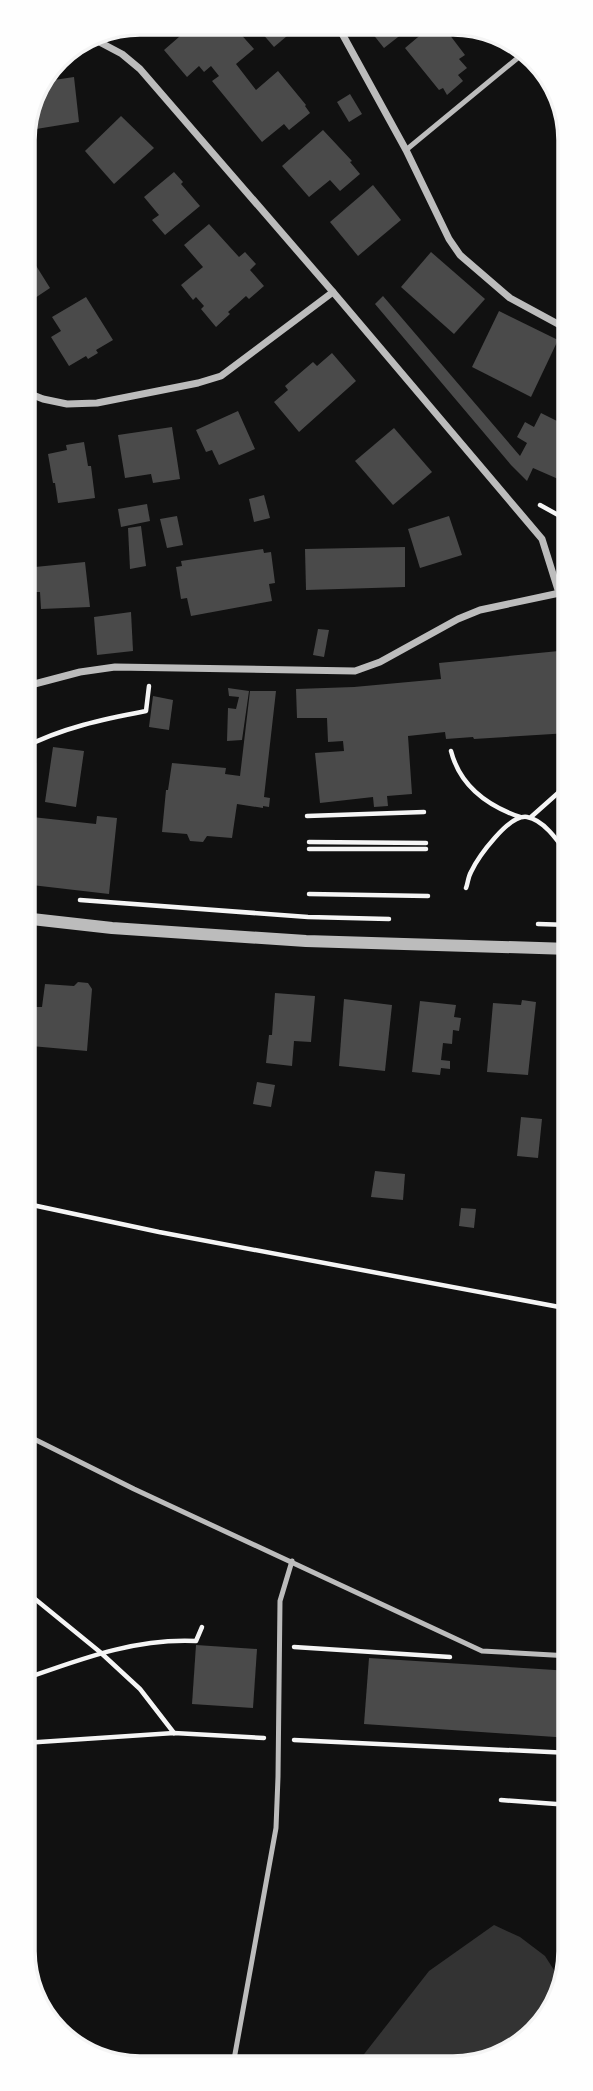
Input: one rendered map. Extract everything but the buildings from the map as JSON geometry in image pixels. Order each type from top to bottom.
[{"type":"street","points":[[342,35],[406,150],[460,256],[510,298],[558,324]]},
{"type":"street","points":[[101,43],[122,54],[140,69],[542,539],[558,590]]},
{"type":"street","points":[[35,396],[67,404],[87,403],[149,394],[221,376],[333,292]]},
{"type":"street","points":[[35,684],[80,672],[115,667],[355,671],[380,662],[458,619],[480,610],[558,593]]},
{"type":"street","points":[[35,919],[125,929],[306,942],[558,949]]},
{"type":"lane","points":[[406,150],[518,58]]},
{"type":"lane","points":[[35,1440],[134,1489],[482,1651],[558,1655]]},
{"type":"lane","points":[[235,2056],[276,1828],[280,1601],[292,1562]]},
{"type":"path","points":[[35,741],[94,721],[146,711],[151,669]]},
{"type":"path","points":[[451,751],[466,782],[481,797],[502,811],[520,817],[531,817],[546,829],[558,844]]},
{"type":"path","points":[[531,817],[558,793]]},
{"type":"path","points":[[307,816],[424,812]]},
{"type":"path","points":[[466,888],[470,874],[488,846],[520,817]]},
{"type":"path","points":[[309,842],[426,846],[309,849]]},
{"type":"path","points":[[309,894],[428,896]]},
{"type":"path","points":[[76,900],[308,917],[402,920]]},
{"type":"path","points":[[531,924],[558,925]]},
{"type":"path","points":[[35,1206],[159,1232],[558,1307]]},
{"type":"path","points":[[35,1599],[140,1689],[174,1733]]},
{"type":"path","points":[[35,1675],[100,1652],[144,1642],[196,1641],[202,1627]]},
{"type":"path","points":[[279,1646],[482,1660],[482,1651]]},
{"type":"path","points":[[500,1800],[558,1804]]},
{"type":"shaded area","points":[[494,1925],[520,1937],[545,1956],[556,1973],[544,2004],[532,2020],[506,2042],[467,2055],[363,2056],[429,1971]]}]
